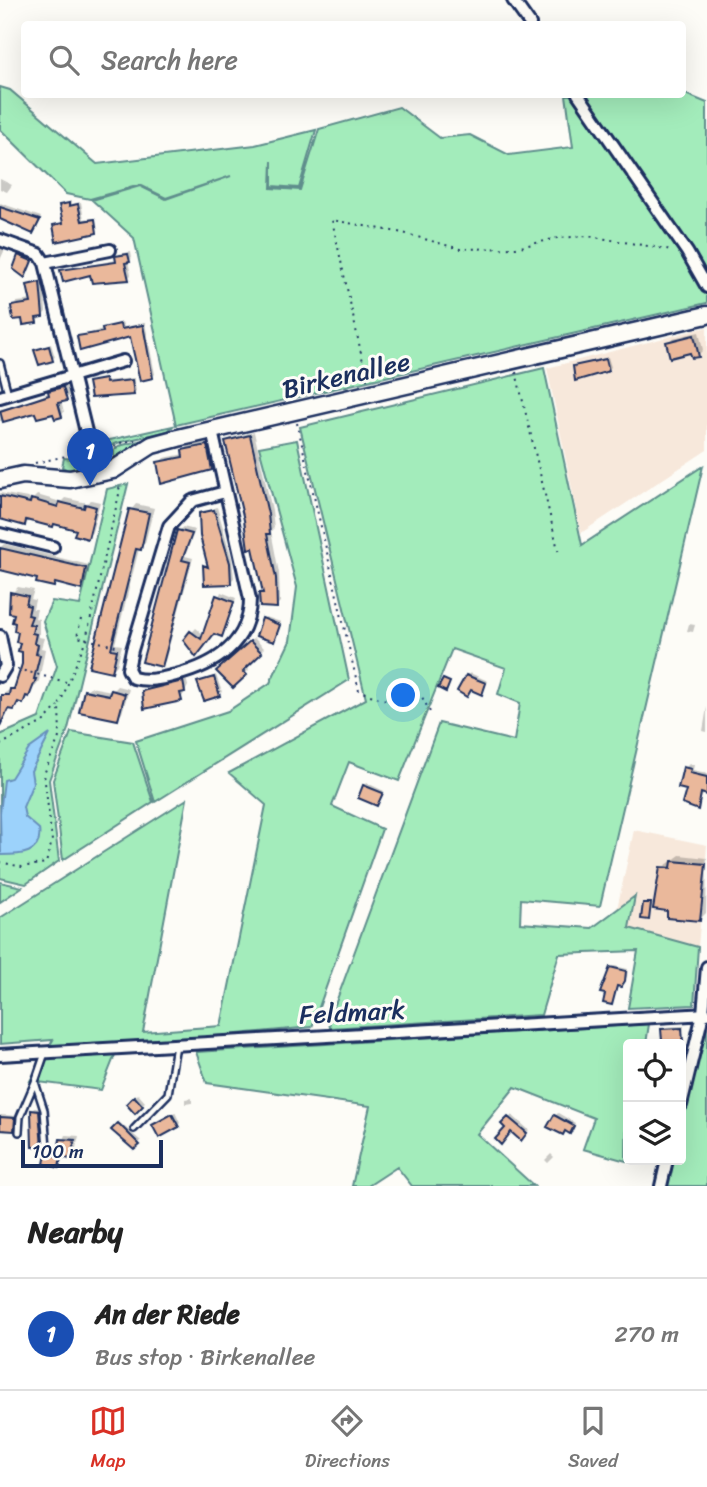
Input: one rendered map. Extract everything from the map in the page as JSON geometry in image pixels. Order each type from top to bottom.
[{"type":"street","points":[[513,0],[528,21]]},
{"type":"street","points":[[581,98],[687,252],[707,287]]},
{"type":"street","points":[[0,240],[38,254],[45,263],[96,473]]},
{"type":"street","points":[[45,263],[110,250]]},
{"type":"street","name":"Birkenallee","points":[[0,480],[23,475],[71,479],[113,470],[152,445],[707,315]]},
{"type":"street","points":[[4,396],[123,361]]},
{"type":"street","points":[[212,431],[250,598],[250,615],[242,632],[225,653],[204,668],[148,682],[133,678],[128,669],[132,650],[169,526],[192,501],[225,492]]},
{"type":"street","points":[[0,534],[53,547]]},
{"type":"street","points":[[0,636],[3,671]]},
{"type":"street","points":[[682,1102],[705,1014],[707,967]]},
{"type":"street","name":"Feldmark","points":[[0,1055],[705,1014]]},
{"type":"street","points":[[661,1186],[666,1165]]},
{"type":"lane","points":[[0,363],[4,396]]},
{"type":"lane","points":[[134,1129],[168,1094],[176,1045]]},
{"type":"lane","points":[[19,1132],[20,1117],[45,1053]]},
{"type":"lane","points":[[35,1082],[44,1110],[47,1147]]},
{"type":"path","points":[[371,394],[332,220],[403,233],[460,249],[516,248],[557,238],[588,236],[687,252]]},
{"type":"path","points":[[513,361],[559,554]]},
{"type":"path","points":[[295,411],[359,691],[391,701],[407,697],[410,693],[422,697],[430,712]]},
{"type":"path","points":[[0,862],[36,867],[46,863],[50,854],[44,774],[60,735],[59,706],[86,639],[120,490],[110,452]]},
{"type":"path","points":[[81,619],[77,637],[132,650]]},
{"type":"path","points":[[3,671],[67,683]]},
{"type":"path","points":[[0,745],[43,722],[59,706]]},
{"type":"shaded area","points":[[707,327],[707,450],[581,533],[547,368]]},
{"type":"shaded area","points":[[634,830],[707,845],[698,947],[628,928],[635,897],[617,909]]},
{"type":"green space","points":[[0,87],[10,90],[97,164],[255,145],[316,130],[299,188],[272,186],[272,161],[271,188],[300,190],[319,129],[399,107],[440,138],[470,135],[509,155],[573,147],[566,98],[686,98],[686,94],[707,103],[707,303],[176,425],[134,238],[92,200],[140,186],[166,199],[231,176],[166,198],[140,185],[90,199],[66,194],[0,129]]},
{"type":"green space","points":[[544,368],[582,545],[703,466],[600,906],[521,899],[520,923],[592,928],[635,896],[629,928],[698,947],[694,1005],[628,1008],[638,951],[559,954],[541,1015],[330,1028],[329,1021],[439,723],[514,741],[520,703],[498,694],[506,668],[452,649],[399,781],[349,762],[332,806],[382,829],[312,1027],[119,1045],[101,1090],[30,1081],[53,1040],[0,1044],[0,918],[187,799],[143,1032],[221,1026],[266,805],[229,773],[366,699],[300,427]]},
{"type":"green space","points":[[173,426],[168,431],[117,443],[98,453],[96,443]]},
{"type":"green space","points":[[171,433],[116,462],[114,459],[114,450],[119,446]]},
{"type":"green space","points":[[297,440],[349,680],[155,802],[136,741],[228,711],[270,683],[290,641],[297,587],[259,447]]},
{"type":"green space","points":[[64,458],[90,461],[90,467],[68,470],[62,467]]},
{"type":"green space","points":[[128,484],[68,729],[49,780],[59,861],[26,884],[0,878],[0,735],[39,718],[57,666],[43,621],[52,601],[80,605],[107,489]]},
{"type":"green space","points":[[71,732],[133,742],[153,802],[63,860],[53,780]]},
{"type":"green space","points":[[0,882],[22,887],[0,902]]},
{"type":"green space","points":[[649,1024],[647,1039],[623,1039],[623,1160],[583,1149],[594,1118],[515,1087],[477,1134],[534,1186],[412,1186],[397,1167],[368,1186],[352,1186],[370,1106],[207,1083],[196,1052]]},
{"type":"green space","points":[[707,1026],[707,1186],[666,1186],[671,1165],[686,1165],[686,1106]]},
{"type":"water","points":[[50,734],[31,771],[33,783],[23,807],[25,817],[39,829],[37,844],[29,852],[1,855],[0,813],[4,780],[11,778],[29,749]]},
{"type":"building","points":[[69,203],[69,206],[78,204],[82,221],[95,219],[97,233],[56,242],[53,225],[63,223],[59,205]]},
{"type":"building","points":[[0,207],[40,220],[33,234],[0,219]]},
{"type":"building","points":[[128,254],[130,262],[125,263],[129,280],[92,283],[90,275],[63,282],[60,270],[116,262],[115,256]]},
{"type":"building","points":[[18,255],[32,261],[25,278],[13,269]]},
{"type":"building","points":[[40,282],[43,317],[36,318],[37,323],[23,325],[22,319],[13,320],[11,306],[31,303],[27,285]]},
{"type":"building","points":[[120,324],[121,329],[143,325],[153,378],[140,381],[130,337],[80,351],[77,336],[103,332],[102,328]]},
{"type":"building","points":[[694,335],[699,357],[692,358],[690,353],[670,358],[666,342]]},
{"type":"building","points":[[49,346],[53,361],[39,365],[34,350]]},
{"type":"building","points":[[606,359],[609,371],[575,381],[573,366]]},
{"type":"building","points":[[105,379],[106,383],[132,380],[134,395],[91,398],[88,382]]},
{"type":"building","points":[[63,387],[67,401],[58,403],[62,417],[55,419],[53,414],[37,418],[35,413],[3,422],[0,411],[49,395],[48,391]]},
{"type":"building","points":[[250,435],[268,514],[270,534],[267,534],[276,578],[277,608],[260,607],[259,593],[263,593],[253,548],[248,549],[244,520],[225,441]]},
{"type":"building","points":[[207,445],[212,470],[161,484],[157,462],[183,457],[182,450]]},
{"type":"building","points":[[0,496],[30,503],[31,499],[58,507],[59,502],[84,508],[85,504],[96,507],[88,539],[74,535],[76,530],[54,524],[53,527],[26,520],[25,526],[0,519]]},
{"type":"building","points":[[129,509],[149,513],[141,550],[136,549],[111,649],[117,650],[112,672],[89,667]]},
{"type":"building","points":[[214,510],[230,563],[231,584],[204,585],[203,565],[208,567],[200,536],[199,513]]},
{"type":"building","points":[[177,530],[192,534],[182,560],[190,562],[162,667],[142,662]]},
{"type":"building","points":[[0,548],[86,568],[82,590],[55,583],[54,587],[36,583],[37,579],[0,570]]},
{"type":"building","points":[[10,592],[28,596],[28,615],[32,616],[29,624],[34,625],[34,643],[38,645],[36,654],[40,655],[36,679],[29,697],[26,696],[23,704],[18,702],[14,710],[8,709],[0,726],[1,695],[9,695],[10,689],[14,689],[22,664],[22,652],[18,651],[20,643],[16,642],[18,632],[14,631],[15,623],[12,622],[14,614],[9,613]]},
{"type":"building","points":[[216,595],[234,602],[222,637],[214,634],[196,657],[183,640],[190,631],[201,639]]},
{"type":"building","points":[[262,618],[280,625],[274,642],[256,636]]},
{"type":"building","points":[[250,641],[262,653],[243,671],[247,675],[233,688],[216,671]]},
{"type":"building","points":[[466,675],[486,683],[482,695],[471,690],[467,697],[457,691]]},
{"type":"building","points":[[214,677],[220,696],[204,701],[197,682]]},
{"type":"building","points":[[443,679],[450,682],[446,692],[438,688]]},
{"type":"building","points":[[183,681],[185,692],[180,693],[182,701],[144,709],[142,691]]},
{"type":"building","points":[[84,690],[109,695],[111,690],[125,694],[118,720],[79,712]]},
{"type":"building","points":[[683,767],[691,769],[690,773],[707,777],[707,795],[701,793],[698,810],[682,804],[686,790],[678,788]]},
{"type":"building","points":[[363,785],[383,793],[377,806],[358,798]]},
{"type":"building","points":[[672,861],[706,864],[700,921],[667,918],[667,911],[653,909],[660,867],[671,868]]},
{"type":"building","points":[[643,903],[651,903],[649,920],[641,919]]},
{"type":"building","points":[[610,967],[626,971],[625,981],[621,987],[617,986],[612,1005],[603,1003],[605,994],[600,993]]},
{"type":"building","points":[[682,1028],[683,1039],[662,1039],[661,1029]]},
{"type":"building","points":[[134,1096],[143,1106],[135,1114],[126,1104]]},
{"type":"building","points":[[31,1110],[39,1111],[42,1147],[32,1147]]},
{"type":"building","points":[[172,1114],[179,1127],[159,1138],[152,1125]]},
{"type":"building","points":[[554,1115],[574,1126],[570,1134],[565,1131],[563,1135],[547,1127]]},
{"type":"building","points":[[0,1117],[15,1118],[14,1131],[0,1130]]},
{"type":"building","points":[[508,1117],[527,1133],[521,1141],[511,1132],[501,1145],[495,1139],[505,1128],[501,1124]]},
{"type":"building","points":[[118,1123],[140,1145],[134,1150],[111,1130]]},
{"type":"building","points":[[60,1139],[75,1140],[70,1159],[61,1157],[59,1168],[44,1164],[46,1154],[57,1156]]},
{"type":"place","name":"An der Riede","points":[[90,486]]}]
